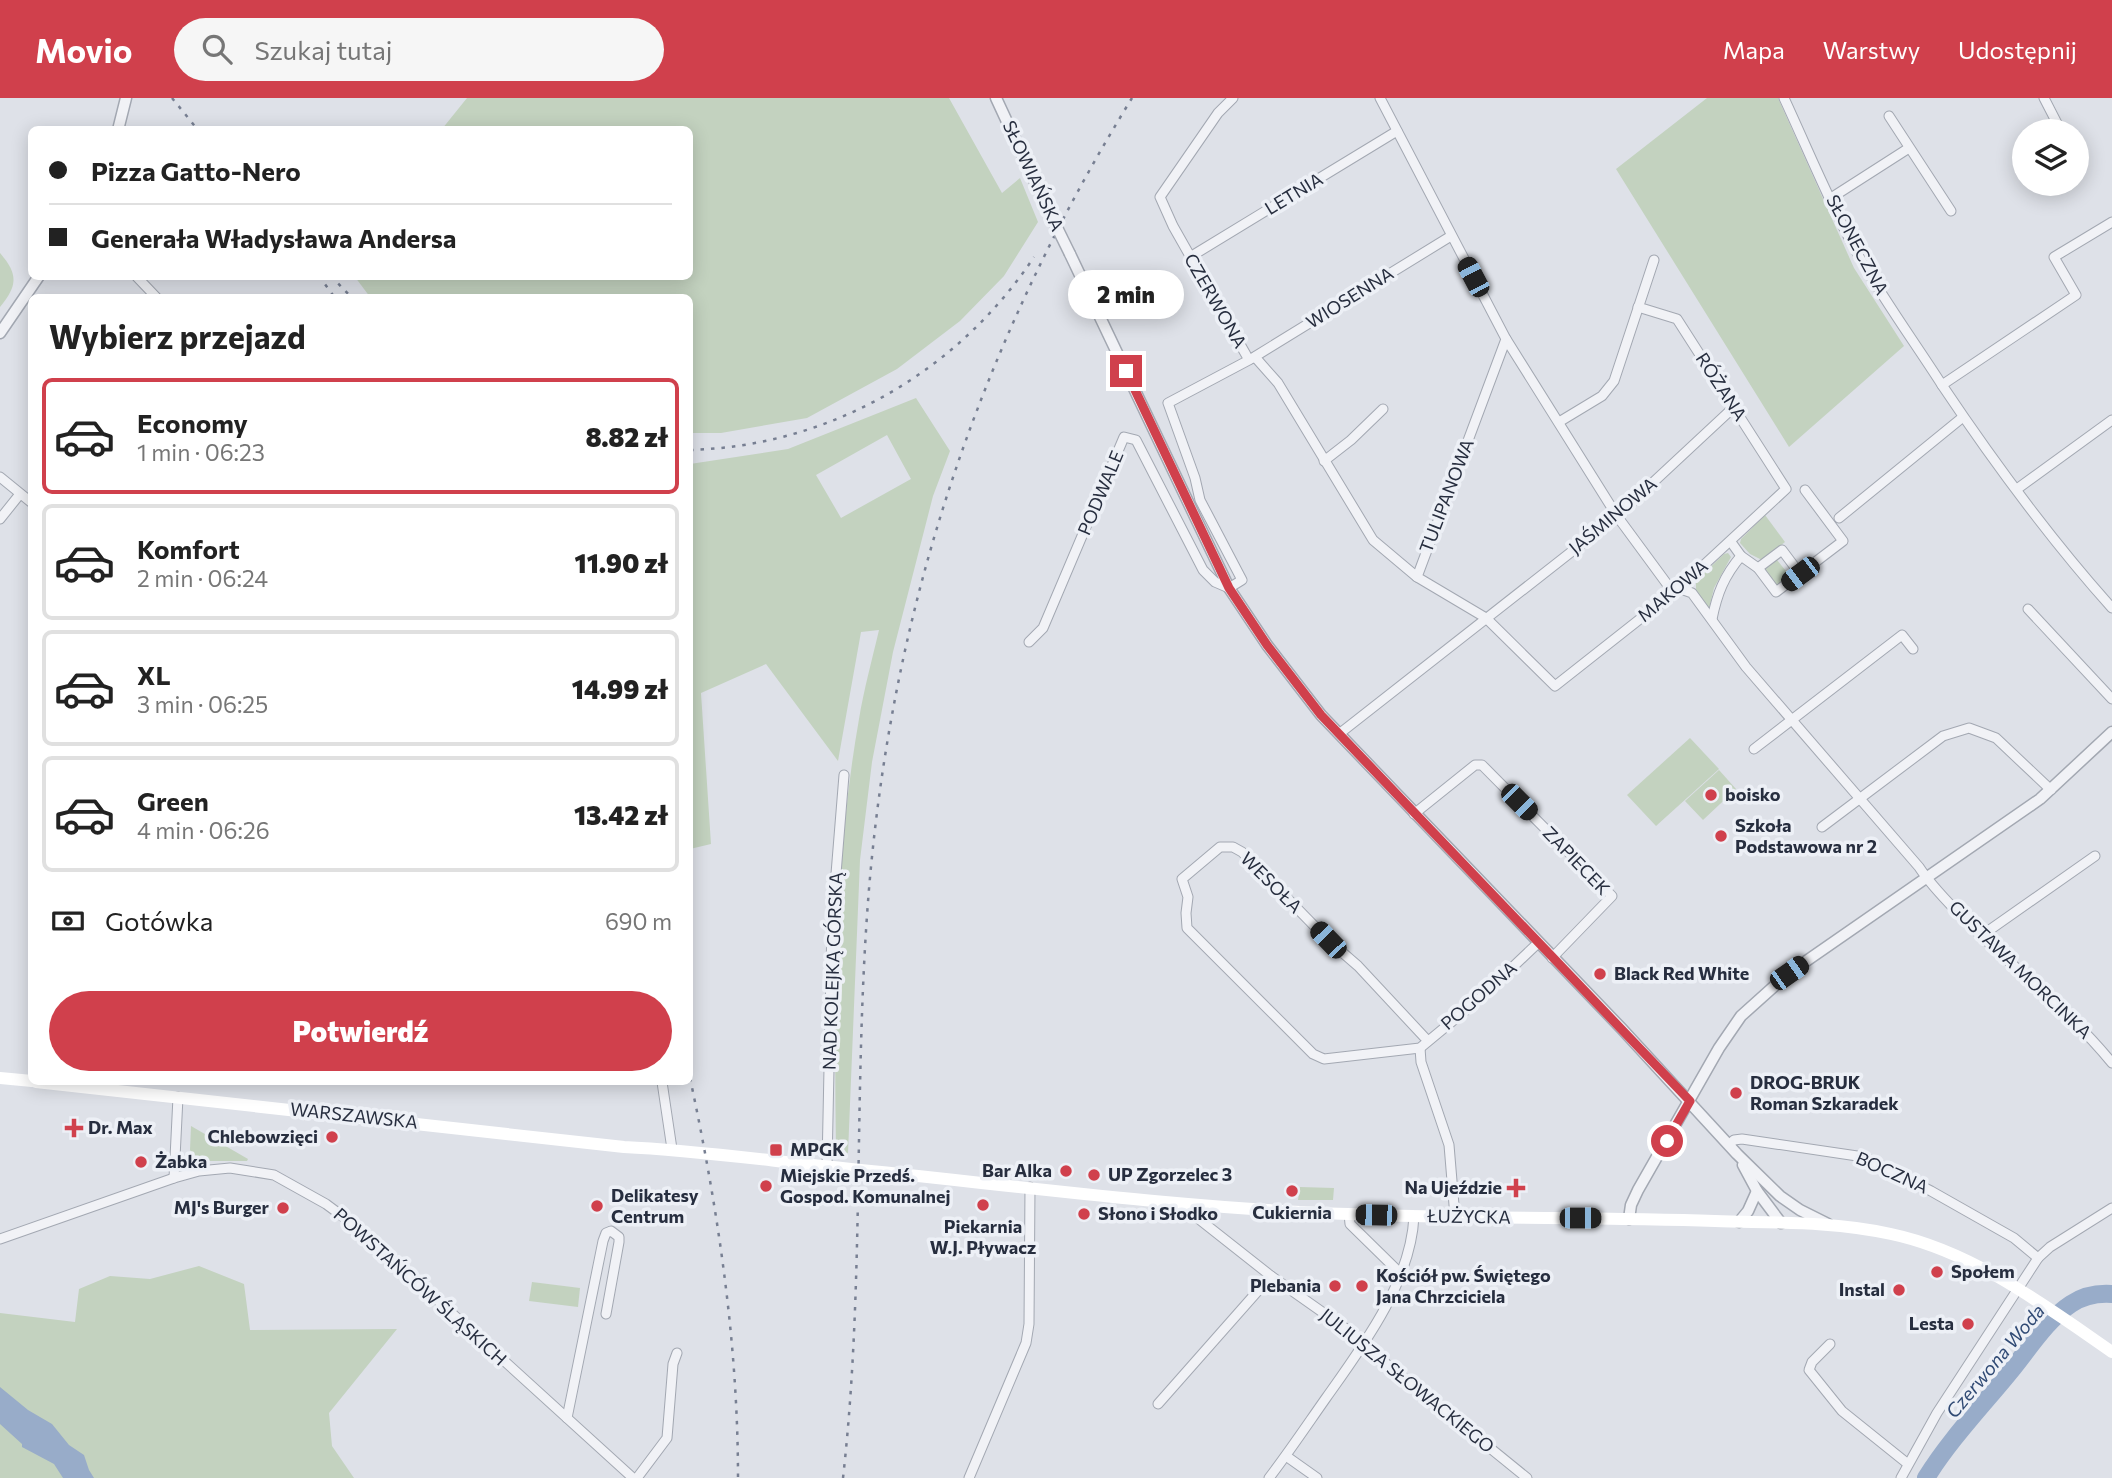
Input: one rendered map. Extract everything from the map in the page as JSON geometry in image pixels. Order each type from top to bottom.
[{"type":"main road","name":"WARSZAWSKA","points":[[0,1078],[28,1080]]},
{"type":"main road","name":"WARSZAWSKA","points":[[110,1085],[129,1086],[178,1097],[624,1147],[672,1149]]},
{"type":"main road","name":"ŁUŻYCKA","points":[[672,1149],[1192,1205],[1414,1216],[1781,1223],[1873,1230],[1916,1240],[1960,1258],[2046,1307],[2112,1352]]},
{"type":"street","points":[[119,126],[126,98]]},
{"type":"street","name":"SŁOWIAŃSKA","points":[[996,98],[1229,588],[1267,645],[1321,715],[1733,1149]]},
{"type":"street","name":"CZERWONA","points":[[1229,588],[1242,580],[1200,500],[1168,402],[1252,358],[1190,257],[1160,197],[1218,113],[1233,98]]},
{"type":"street","name":"GUSTAWA MORCINKA","points":[[1380,98],[1506,339],[1617,516],[1667,584],[1692,593],[1746,667],[1926,878],[1981,936],[2092,1038],[2112,1063]]},
{"type":"street","name":"SŁONECZNA","points":[[1784,98],[1861,260],[1963,416],[2091,585],[2112,608]]},
{"type":"street","points":[[2044,98],[2055,119]]},
{"type":"street","points":[[1889,116],[1951,211]]},
{"type":"street","name":"LETNIA","points":[[1190,257],[1397,131]]},
{"type":"street","points":[[1831,198],[1909,148]]},
{"type":"street","points":[[1942,385],[2076,295],[2054,257],[2112,222]]},
{"type":"street","name":"WIOSENNA","points":[[1252,358],[1451,236]]},
{"type":"street","points":[[1559,422],[1602,396],[1614,382],[1654,260]]},
{"type":"street","points":[[0,333],[36,280]]},
{"type":"street","points":[[140,280],[153,294]]},
{"type":"street","name":"RÓŻANA","points":[[1638,307],[1677,319],[1786,489]]},
{"type":"street","name":"TULIPANOWA","points":[[1417,577],[1506,339]]},
{"type":"street","points":[[1252,358],[1278,383],[1373,540],[1417,577],[1486,618]]},
{"type":"street","name":"JAŚMINOWA","points":[[1339,734],[1617,516],[1734,407]]},
{"type":"street","points":[[1324,461],[1352,440],[1383,409]]},
{"type":"street","points":[[1839,518],[1963,416]]},
{"type":"street","points":[[2017,489],[2112,420]]},
{"type":"street","name":"PODWALE","points":[[1029,642],[1043,628],[1125,437],[1136,440],[1203,570],[1215,582],[1229,588]]},
{"type":"street","points":[[0,477],[28,500]]},
{"type":"street","name":"MAKOWA","points":[[1486,618],[1555,686],[1678,589],[1786,489]]},
{"type":"street","points":[[1731,542],[1741,556],[1758,568],[1776,592],[1843,541],[1805,490]]},
{"type":"street","points":[[0,519],[20,494]]},
{"type":"street","points":[[1758,568],[1782,550],[1800,574]]},
{"type":"street","points":[[1713,619],[1717,592],[1729,570],[1741,556]]},
{"type":"street","points":[[2028,609],[2112,699]]},
{"type":"street","points":[[1754,749],[1902,635],[1913,649]]},
{"type":"street","points":[[1822,827],[1943,736],[1969,728],[1996,738],[2051,790]]},
{"type":"street","points":[[1629,1219],[1630,1205],[1725,1037],[1741,1016],[1789,973],[2051,790],[2112,732]]},
{"type":"street","name":"ZAPIECEK","points":[[1414,814],[1475,765],[1482,765],[1612,896],[1552,958]]},
{"type":"street","name":"NAD KOLEJKĄ GÓRSKĄ","points":[[827,1166],[832,923],[844,775]]},
{"type":"street","name":"WESOŁA","points":[[1420,1048],[1324,1059],[1313,1054],[1187,928],[1188,897],[1182,879],[1220,847],[1233,846],[1358,966],[1427,1040]]},
{"type":"street","points":[[1981,936],[2095,856]]},
{"type":"street","name":"POGODNA","points":[[1420,1048],[1478,1000],[1538,943]]},
{"type":"street","points":[[1420,1048],[1420,1062],[1449,1144],[1455,1217]]},
{"type":"street","points":[[662,1085],[672,1149]]},
{"type":"street","points":[[174,1178],[178,1097]]},
{"type":"street","name":"BOCZNA","points":[[1733,1149],[1734,1140],[1742,1139],[1864,1157],[2014,1238],[2038,1258]]},
{"type":"street","points":[[1733,1149],[1757,1191],[1781,1223]]},
{"type":"street","points":[[1733,1149],[1777,1193],[1800,1210],[1830,1225]]},
{"type":"street","name":"POWSTAŃCÓW ŚLĄSKICH","points":[[0,1239],[199,1171],[234,1168],[274,1175],[326,1204],[356,1227],[635,1478]]},
{"type":"street","points":[[970,1478],[1026,1343],[1029,1324],[1030,1187]]},
{"type":"street","points":[[1739,1222],[1748,1211],[1757,1191]]},
{"type":"street","points":[[1777,1193],[1781,1223]]},
{"type":"street","name":"JULIUSZA SŁOWACKIEGO","points":[[1192,1205],[1195,1216],[1271,1276],[1352,1333],[1527,1478]]},
{"type":"street","points":[[1901,1478],[1937,1413],[2038,1258],[2050,1247],[2112,1208]]},
{"type":"street","points":[[1349,1214],[1350,1223],[1401,1274]]},
{"type":"street","points":[[1269,1478],[1364,1344],[1401,1274],[1410,1247],[1414,1216]]},
{"type":"street","points":[[567,1418],[603,1241],[606,1233],[611,1231],[619,1237],[619,1242],[606,1314]]},
{"type":"street","points":[[1158,1404],[1271,1276]]},
{"type":"street","points":[[1830,1344],[1812,1362],[1809,1370],[1842,1411],[1908,1464]]},
{"type":"street","points":[[635,1478],[667,1438],[673,1364],[677,1353]]},
{"type":"street","points":[[1286,1456],[1317,1478]]},
{"type":"green space","points":[[467,98],[949,98],[1002,193],[1020,178],[1038,222],[1004,276],[960,321],[897,369],[807,418],[721,433],[693,433],[693,294],[368,294],[357,280],[693,280],[693,126],[444,126]]},
{"type":"green space","points":[[1707,98],[1778,98],[1854,268],[1904,346],[1789,447],[1616,169]]},
{"type":"green space","points":[[0,253],[10,267],[14,280],[0,307]]},
{"type":"green space","points":[[916,398],[950,451],[933,496],[893,652],[872,762],[860,860],[848,1153],[836,1151],[835,1043],[840,880],[859,719],[879,630],[861,632],[838,761],[766,664],[701,693],[711,844],[693,848],[693,464],[788,449]],"holes":[[[887,435],[911,479],[841,518],[816,475]]]},
{"type":"green space","points":[[1765,515],[1785,542],[1762,560],[1750,554],[1740,543]]},
{"type":"green space","points":[[1728,553],[1731,557],[1714,588],[1709,609],[1696,592],[1696,581]]},
{"type":"green space","points":[[1773,560],[1777,560],[1790,576],[1778,587],[1764,570]]},
{"type":"green space","points":[[1690,738],[1719,769],[1656,826],[1627,795]]},
{"type":"green space","name":"boisko","points":[[1719,770],[1736,789],[1703,820],[1685,801]]},
{"type":"green space","points":[[191,1126],[248,1159],[247,1161],[198,1161],[190,1150]]},
{"type":"green space","points":[[1300,1187],[1334,1188],[1333,1200],[1298,1200]]},
{"type":"green space","points":[[199,1266],[244,1284],[250,1330],[397,1329],[329,1413],[332,1446],[354,1478],[0,1478],[0,1313],[75,1322],[79,1289],[110,1276],[150,1279]]},
{"type":"green space","points":[[532,1282],[580,1288],[578,1307],[529,1301]]},
{"type":"water","points":[[0,1387],[28,1410],[52,1424],[69,1445],[84,1455],[94,1478],[63,1478],[54,1464],[22,1447],[0,1424]]},
{"type":"waterway","name":"Czerwona Woda","points":[[1926,1478],[1956,1436],[2055,1317],[2080,1299],[2112,1294]]},
{"type":"railway","points":[[172,98],[195,126]]},
{"type":"railway","points":[[843,1478],[854,1331],[861,1036],[869,889],[881,783],[899,679],[923,577],[953,478],[989,380],[1031,285],[1078,191],[1132,98]]},
{"type":"railway","points":[[693,450],[742,445],[792,434],[840,418],[885,396],[928,368],[967,336],[1003,298],[1034,257]]},
{"type":"railway","points":[[322,280],[332,294]]},
{"type":"railway","points":[[335,280],[348,294]]},
{"type":"railway","points":[[691,1085],[724,1276],[734,1377],[738,1478]]},
{"type":"place","name":"boisko","points":[[1711,795]]},
{"type":"place","name":"Szkoła Podstawowa nr 2","points":[[1721,836]]},
{"type":"place","name":"Black Red White","points":[[1600,974]]},
{"type":"place","name":"DROG-BRUK Roman Szkaradek","points":[[1736,1093]]},
{"type":"place","name":"Dr. Max","points":[[74,1128]]},
{"type":"place","name":"Chlebowzięci","points":[[332,1137]]},
{"type":"place","name":"MPGK","points":[[776,1150]]},
{"type":"place","name":"Żabka","points":[[141,1162]]},
{"type":"place","name":"Bar Alka","points":[[1066,1171]]},
{"type":"place","name":"UP Zgorzelec 3","points":[[1094,1175]]},
{"type":"place","name":"Miejskie Przedś. Gospod. Komunalnej","points":[[766,1186]]},
{"type":"place","name":"Na Ujeździe","points":[[1516,1188]]},
{"type":"place","name":"Cukiernia","points":[[1292,1191]]},
{"type":"place","name":"Piekarnia W.J. Pływacz","points":[[983,1205]]},
{"type":"place","name":"Delikatesy Centrum","points":[[597,1206]]},
{"type":"place","name":"MJ's Burger","points":[[283,1208]]},
{"type":"place","name":"Słono i Słodko","points":[[1084,1214]]},
{"type":"place","name":"Społem","points":[[1937,1272]]},
{"type":"place","name":"Plebania","points":[[1335,1286]]},
{"type":"place","name":"Kościół pw. Świętego Jana Chrzciciela","points":[[1362,1286]]},
{"type":"place","name":"Instal","points":[[1899,1290]]},
{"type":"place","name":"Lesta","points":[[1968,1324]]},
{"type":"route","points":[[1126,371],[1229,588],[1267,645],[1321,715],[1690,1101],[1667,1141]]}]
